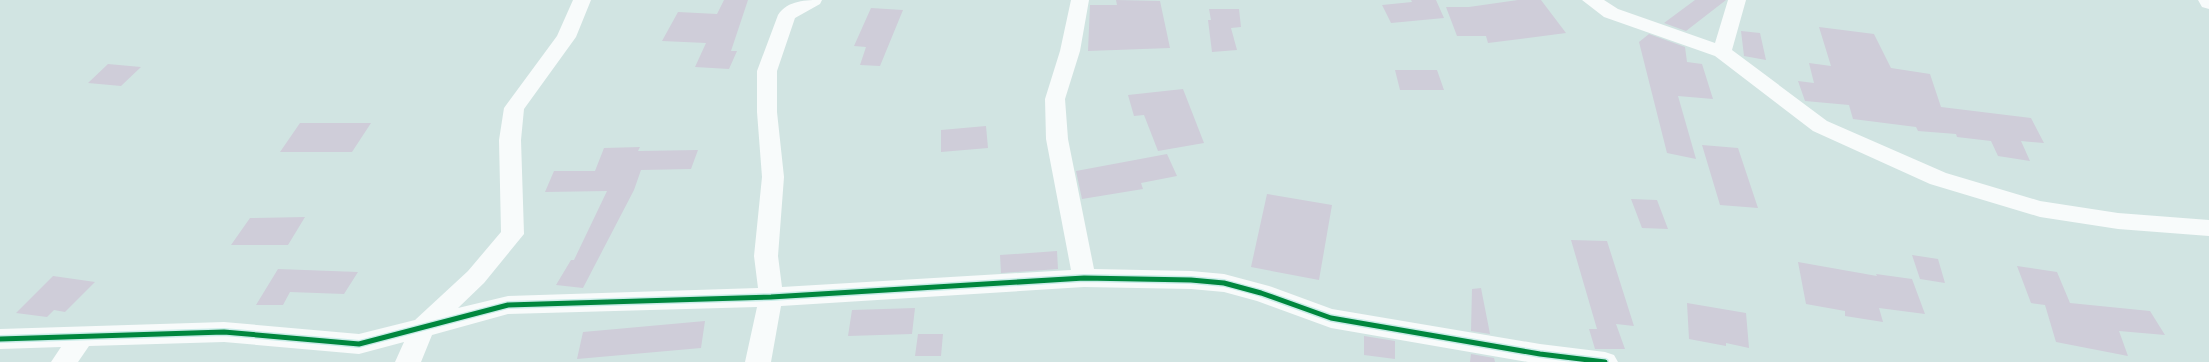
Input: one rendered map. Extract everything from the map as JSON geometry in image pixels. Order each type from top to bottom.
[{"type":"street","points":[[408,362],[423,327],[476,277],[513,234],[510,140],[514,108],[566,37],[582,0]]},
{"type":"street","points":[[758,362],[771,297],[766,256],[773,177],[767,112],[767,71],[786,15],[813,0]]},
{"type":"street","points":[[1080,0],[1070,51],[1055,100],[1057,139],[1084,278]]},
{"type":"street","points":[[1590,0],[1611,13],[1722,52],[1820,126],[1938,179],[2040,209],[2118,221],[2209,228]]},
{"type":"street","points":[[1722,52],[1737,0]]},
{"type":"street","points":[[0,339],[224,332],[359,344],[508,305],[771,297],[1084,278],[1191,280],[1224,283],[1261,293],[1331,318],[1540,354],[1604,362]]},
{"type":"street","points":[[64,362],[82,336]]},
{"type":"building","points":[[724,0],[748,0],[731,51],[737,51],[729,69],[695,67],[706,43],[662,41],[678,12],[717,14]]},
{"type":"building","points":[[1116,0],[1160,1],[1170,48],[1088,51],[1090,5],[1117,5]]},
{"type":"building","points":[[1411,0],[1436,0],[1444,18],[1391,23],[1382,5],[1412,2]]},
{"type":"building","points":[[1518,0],[1541,0],[1566,33],[1488,43],[1486,36],[1457,36],[1446,7],[1469,7]]},
{"type":"building","points":[[1695,0],[1726,0],[1686,31],[1664,23]]},
{"type":"building","points":[[871,8],[903,10],[880,66],[860,65],[866,47],[854,46]]},
{"type":"building","points":[[1209,9],[1239,9],[1241,27],[1231,28],[1237,50],[1212,52],[1208,20],[1211,20]]},
{"type":"building","points":[[1819,27],[1874,34],[1891,68],[1930,74],[1941,107],[2031,118],[2044,143],[2021,141],[2030,161],[1998,156],[1991,141],[1957,137],[1956,134],[1918,131],[1916,127],[1853,119],[1849,105],[1805,101],[1798,81],[1814,83],[1809,63],[1831,66]]},
{"type":"building","points":[[1741,31],[1760,33],[1766,60],[1744,56]]},
{"type":"building","points":[[1649,34],[1685,47],[1687,62],[1702,64],[1713,99],[1678,96],[1696,159],[1667,153],[1639,42]]},
{"type":"building","points":[[108,64],[141,67],[121,86],[88,83]]},
{"type":"building","points":[[1395,70],[1437,70],[1444,90],[1400,90]]},
{"type":"building","points":[[1183,89],[1204,143],[1158,151],[1144,115],[1134,116],[1128,95]]},
{"type":"building","points":[[300,123],[371,123],[352,152],[280,152]]},
{"type":"building","points":[[986,126],[988,148],[941,152],[941,130]]},
{"type":"building","points":[[1702,145],[1738,148],[1758,208],[1720,205]]},
{"type":"building","points":[[640,147],[638,151],[698,150],[691,169],[641,170],[634,190],[583,288],[556,285],[571,260],[574,260],[607,191],[545,192],[554,171],[595,171],[604,148]]},
{"type":"building","points":[[1167,154],[1177,176],[1141,183],[1143,189],[1082,199],[1076,171]]},
{"type":"building","points":[[1267,194],[1332,205],[1319,280],[1251,267]]},
{"type":"building","points":[[1631,199],[1657,200],[1668,229],[1642,228]]},
{"type":"building","points":[[305,217],[288,245],[231,245],[250,218]]},
{"type":"building","points":[[1571,240],[1607,241],[1634,326],[1616,324],[1625,349],[1595,349],[1589,329],[1597,329]]},
{"type":"building","points":[[1057,251],[1058,269],[1001,273],[1000,255]]},
{"type":"building","points":[[1912,255],[1938,259],[1945,283],[1920,279]]},
{"type":"building","points":[[1798,262],[1877,276],[1876,274],[1912,279],[1925,314],[1879,308],[1883,322],[1845,316],[1845,311],[1806,304]]},
{"type":"building","points":[[2017,266],[2057,272],[2070,303],[2150,311],[2165,335],[2119,331],[2128,356],[2056,342],[2045,305],[2031,303]]},
{"type":"building","points":[[278,269],[358,272],[344,294],[290,292],[283,305],[256,305]]},
{"type":"building","points":[[53,276],[95,282],[65,312],[54,310],[47,317],[16,313]]},
{"type":"building","points":[[1481,288],[1490,334],[1471,331],[1472,289]]},
{"type":"building","points":[[1687,303],[1746,313],[1749,348],[1726,343],[1726,346],[1689,339]]},
{"type":"building","points":[[915,308],[912,334],[848,336],[852,310]]},
{"type":"building","points":[[705,321],[701,348],[577,359],[583,332]]},
{"type":"building","points":[[918,334],[943,334],[941,356],[915,356]]},
{"type":"building","points":[[1364,336],[1395,341],[1395,359],[1364,355]]},
{"type":"building","points":[[1471,354],[1494,358],[1495,362],[1470,362]]},
{"type":"cycle path","points":[[0,339],[224,332],[359,344],[508,305],[771,297],[1084,278],[1191,280],[1224,283],[1261,293],[1331,318],[1540,354],[1605,362]]}]
